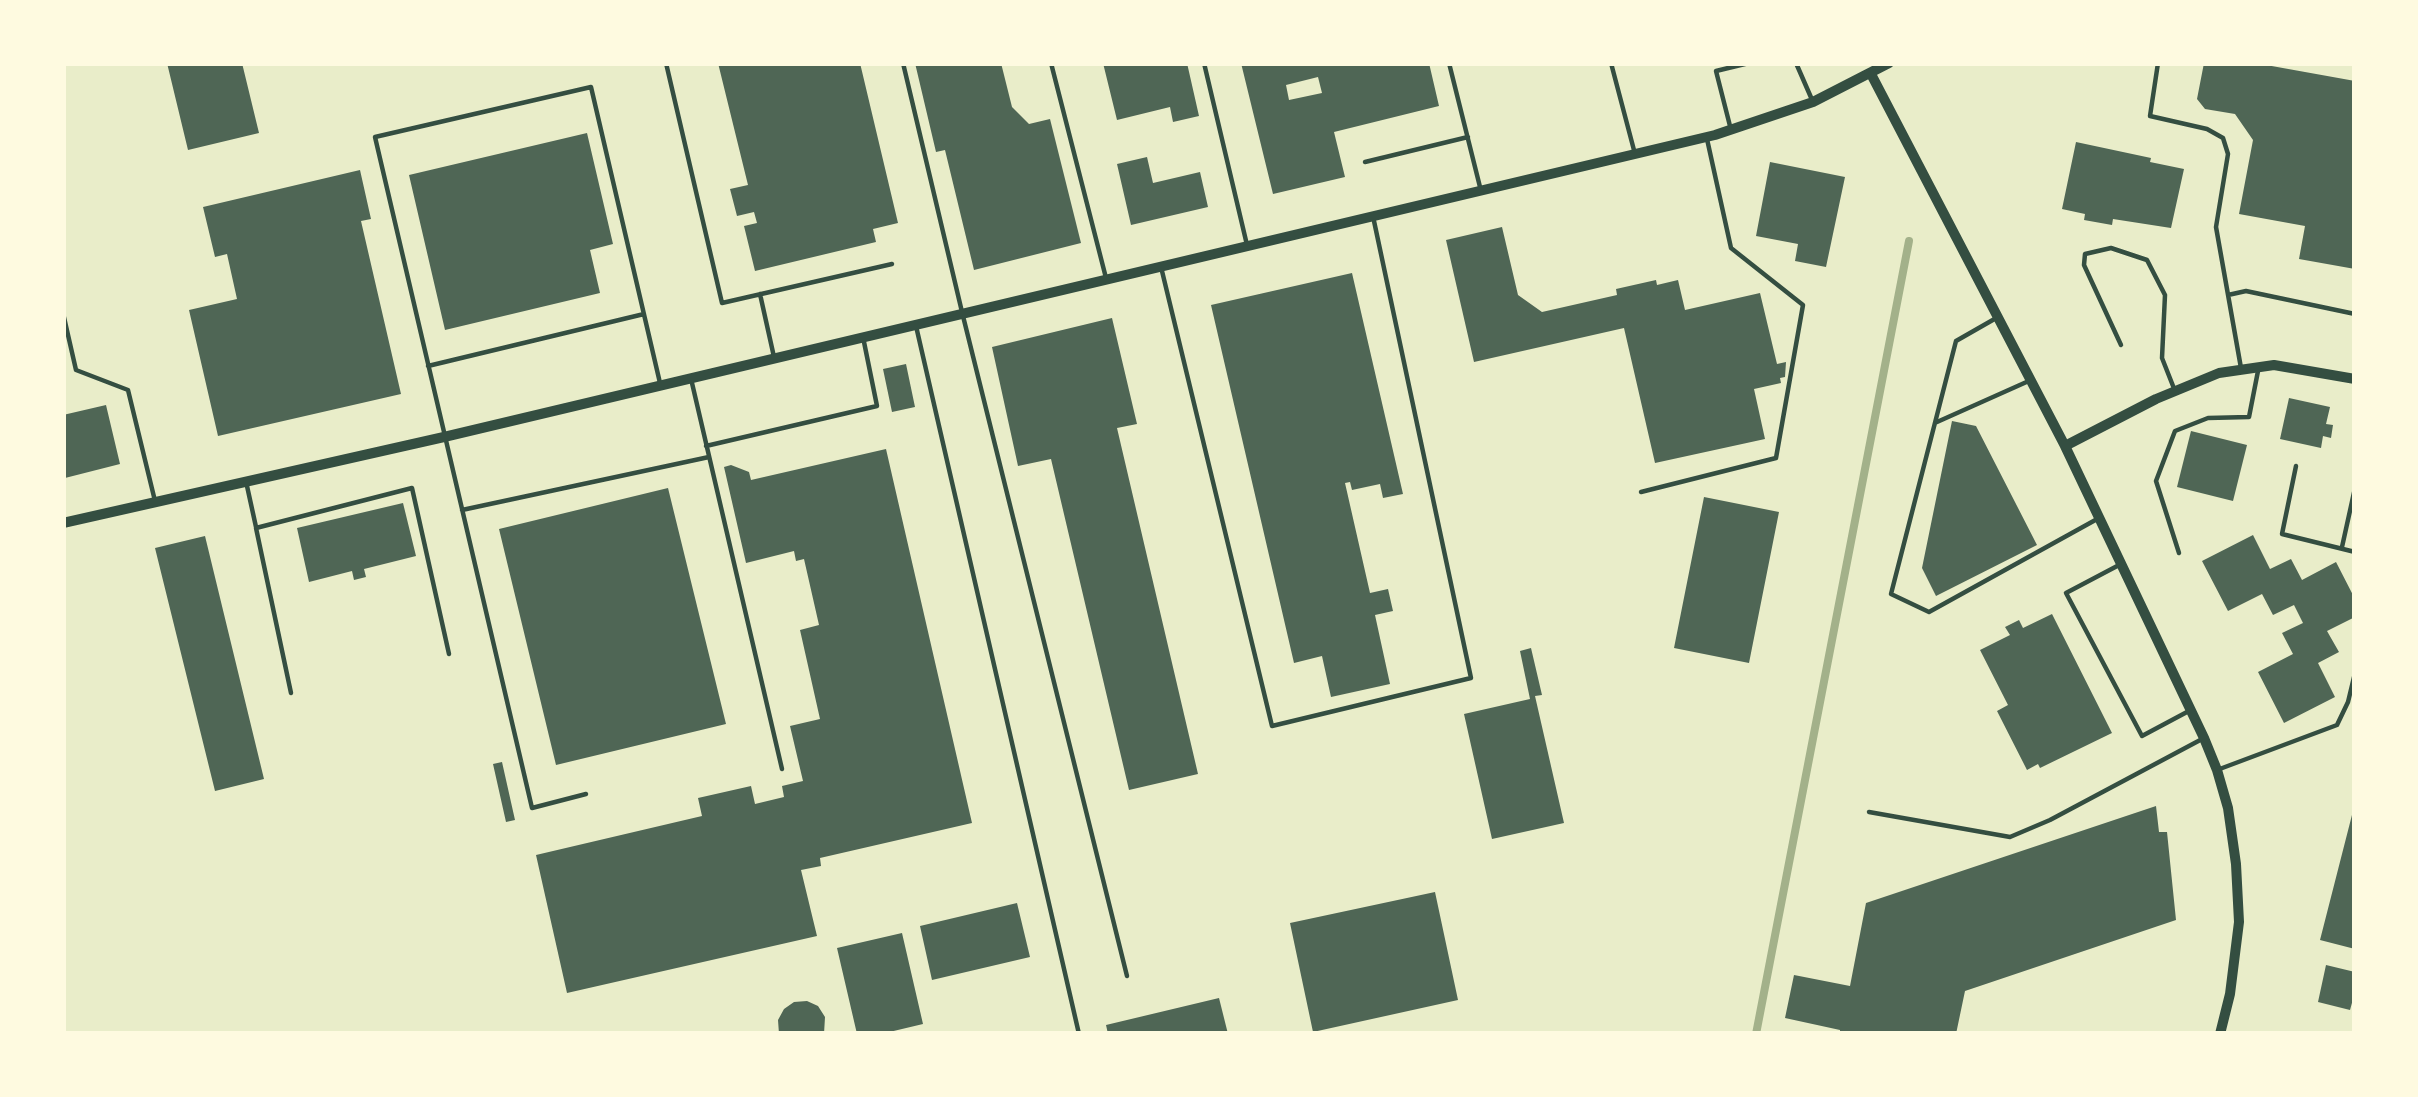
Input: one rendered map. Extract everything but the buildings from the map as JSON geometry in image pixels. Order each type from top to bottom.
[{"type":"street","points":[[63,523],[1706,138],[1813,102],[1889,63]]},
{"type":"street","points":[[1871,74],[2065,446],[2216,770],[2228,808],[2239,922],[2220,1034]]},
{"type":"street","points":[[2065,446],[2219,373],[2274,365],[2355,379]]},
{"type":"lane","points":[[666,63],[722,303],[892,264]]},
{"type":"lane","points":[[903,63],[1127,976]]},
{"type":"lane","points":[[1052,63],[1106,278]]},
{"type":"lane","points":[[1204,63],[1247,245]]},
{"type":"lane","points":[[1449,63],[1481,190]]},
{"type":"lane","points":[[1611,63],[1636,154]]},
{"type":"lane","points":[[1731,130],[1716,71],[1749,63]]},
{"type":"lane","points":[[1796,63],[1813,102]]},
{"type":"lane","points":[[2158,63],[2150,116],[2207,129],[2223,138],[2228,154],[2216,227],[2241,368]]},
{"type":"lane","points":[[586,794],[532,808],[375,137],[591,87],[660,385]]},
{"type":"lane","points":[[1365,162],[1468,137]]},
{"type":"lane","points":[[1641,492],[1776,458],[1803,305],[1731,248],[1706,138]]},
{"type":"lane","points":[[1160,266],[1272,726],[1472,678],[1372,216]]},
{"type":"lane","points":[[2121,345],[2084,265],[2084,254],[2111,248],[2147,260],[2165,295],[2162,358],[2175,391]]},
{"type":"lane","points":[[2228,295],[2246,291],[2355,314]]},
{"type":"lane","points":[[760,294],[774,357]]},
{"type":"lane","points":[[63,313],[76,370],[128,390],[155,501]]},
{"type":"lane","points":[[428,366],[644,314]]},
{"type":"lane","points":[[1998,317],[1956,341],[1891,594],[1929,612],[2099,518]]},
{"type":"lane","points":[[915,323],[1079,1034]]},
{"type":"lane","points":[[706,446],[877,406],[862,336]]},
{"type":"lane","points":[[2180,553],[2156,481],[2176,430],[2207,418],[2249,417],[2259,366]]},
{"type":"lane","points":[[691,377],[782,769]]},
{"type":"lane","points":[[1935,423],[2031,380]]},
{"type":"lane","points":[[461,510],[709,457]]},
{"type":"lane","points":[[2296,466],[2282,535],[2355,552]]},
{"type":"lane","points":[[246,480],[291,693]]},
{"type":"lane","points":[[256,528],[412,488],[449,654]]},
{"type":"lane","points":[[2342,549],[2355,488]]},
{"type":"lane","points":[[2121,564],[2066,593],[2142,736],[2191,710]]},
{"type":"lane","points":[[2216,770],[2337,725],[2355,673]]},
{"type":"lane","points":[[1869,812],[2010,837],[2204,738]]},
{"type":"waterway","points":[[1756,1034],[1909,241]]}]
